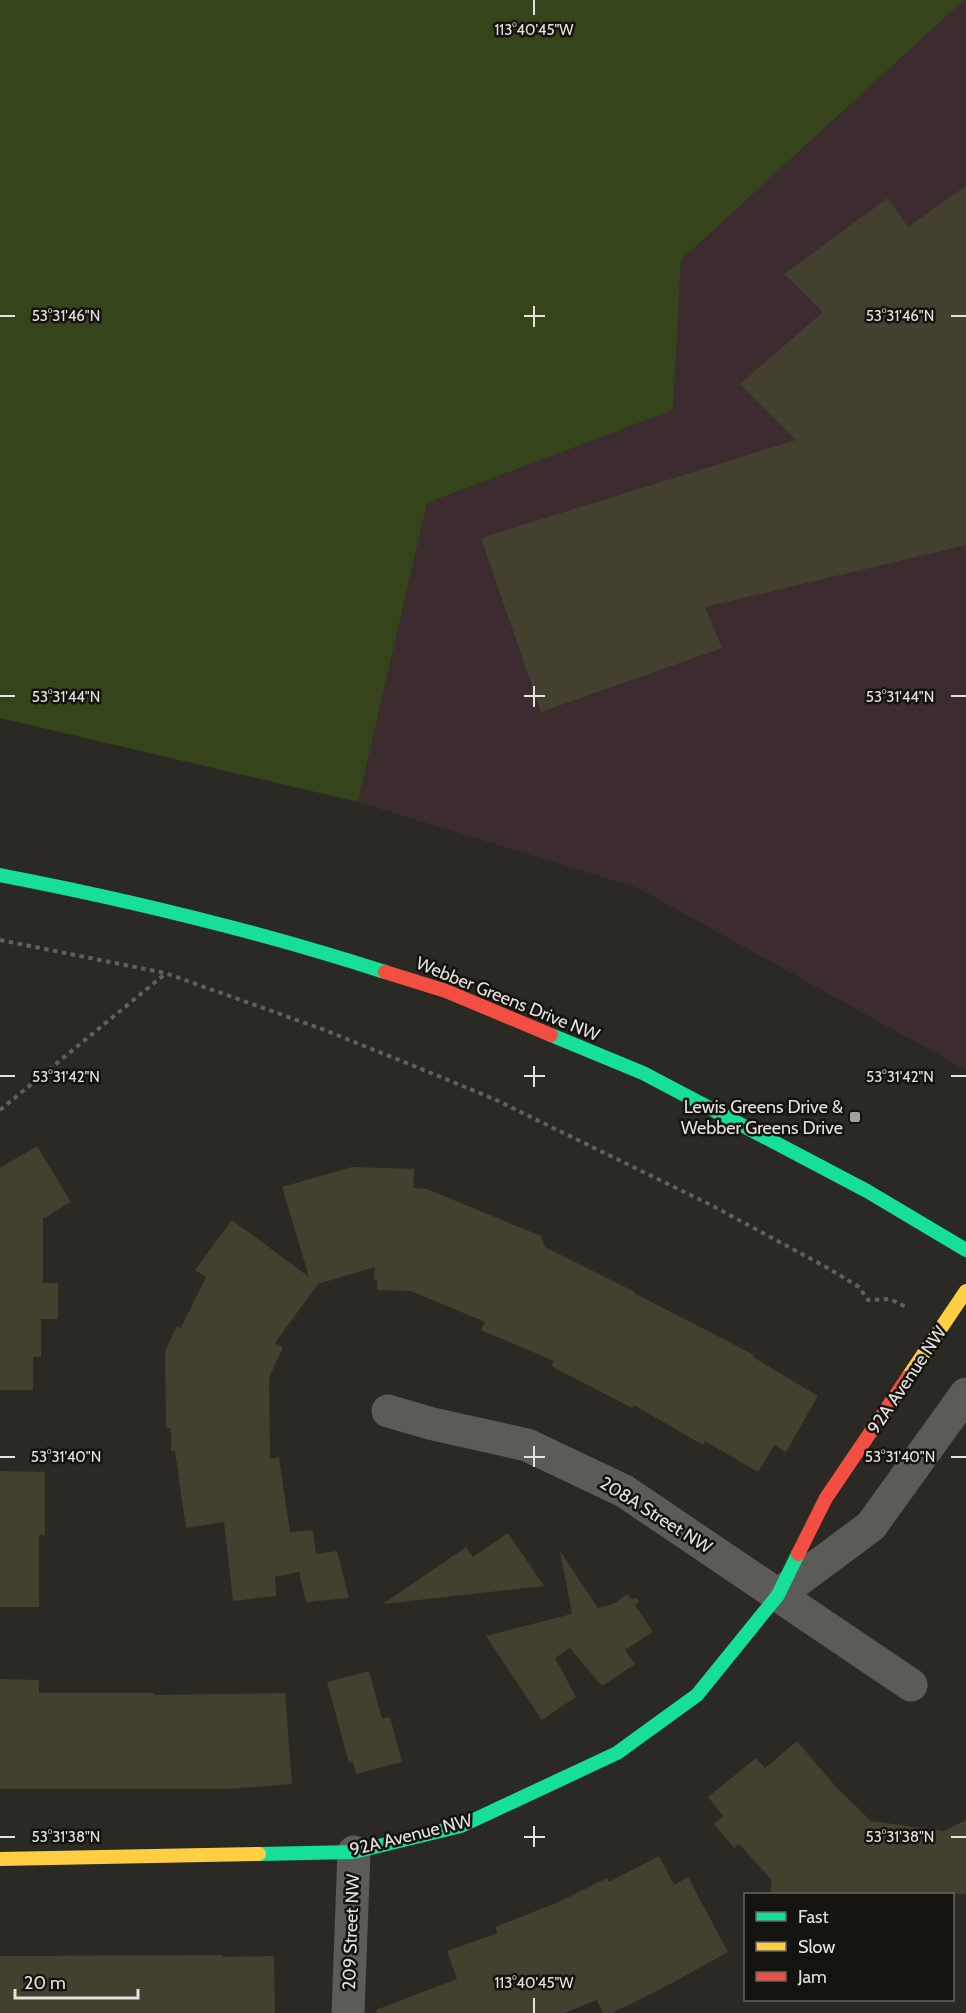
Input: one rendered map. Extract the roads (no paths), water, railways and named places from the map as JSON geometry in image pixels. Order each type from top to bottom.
[{"type":"street","name":"Webber Greens Drive NW","points":[[0,875],[90,892],[214,921],[333,955],[446,991],[643,1073],[867,1191],[966,1250]]},
{"type":"street","name":"92A Avenue NW","points":[[0,1859],[354,1852],[461,1826],[617,1754],[697,1695],[778,1595],[826,1497],[966,1291]]},
{"type":"street","name":"92A Avenue NW","points":[[778,1595],[871,1526],[966,1394]]},
{"type":"street","name":"208A Street NW","points":[[388,1411],[433,1424],[527,1445],[624,1491],[778,1595]]},
{"type":"street","points":[[778,1595],[911,1685]]},
{"type":"street","name":"209 Street NW","points":[[348,2013],[354,1852]]},
{"type":"place","name":"Lewis Greens Drive & Webber Greens Drive","points":[[855,1117]]}]
